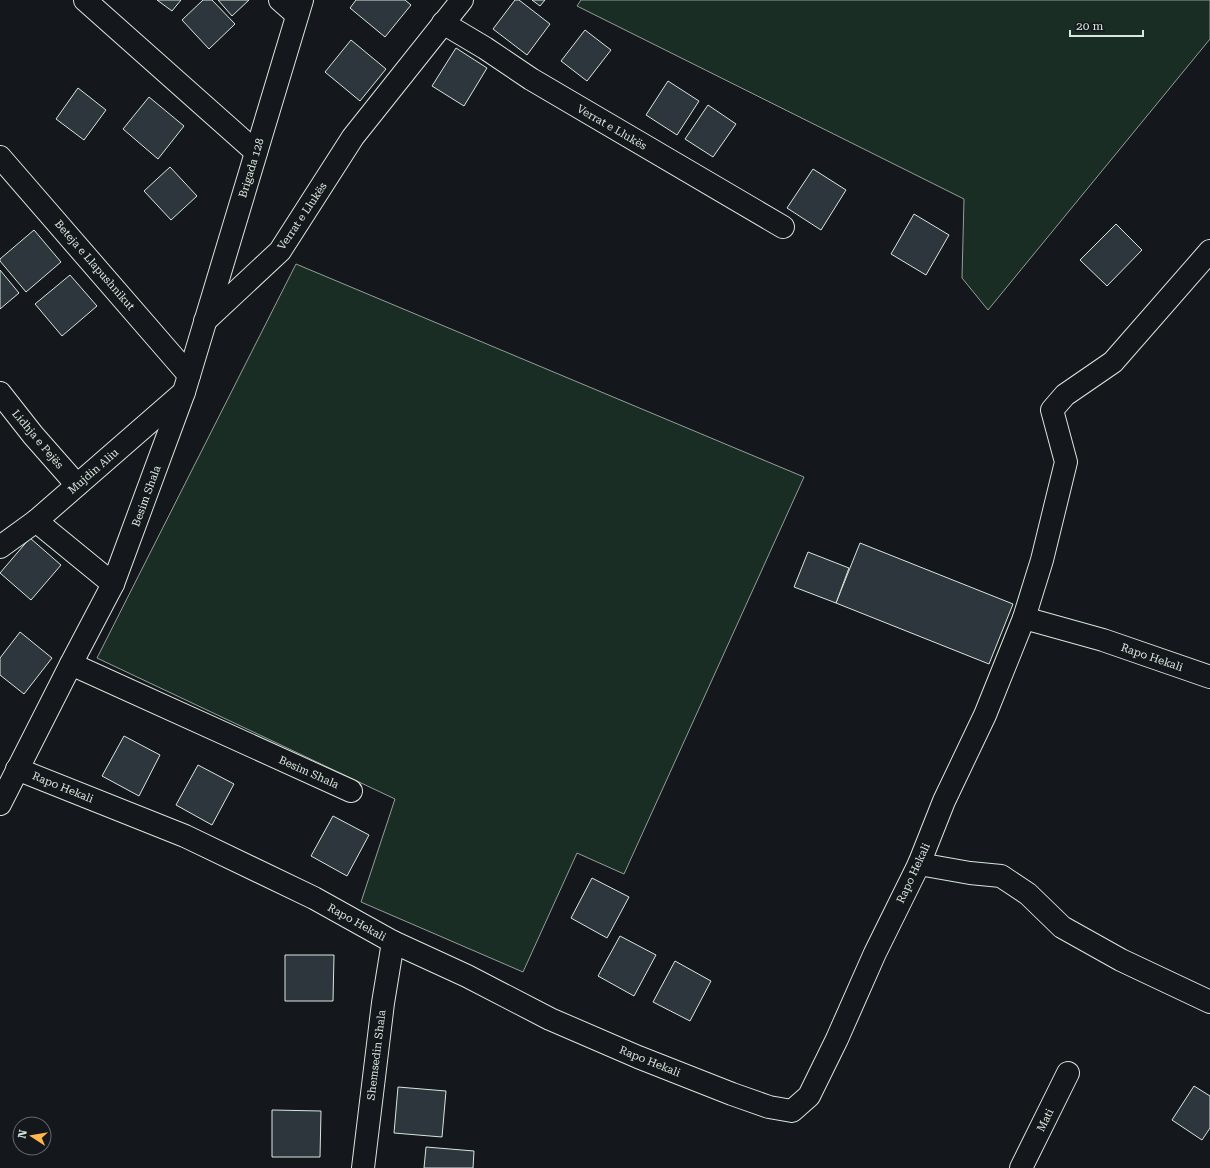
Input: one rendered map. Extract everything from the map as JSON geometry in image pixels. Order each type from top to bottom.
[{"type":"street","points":[[85,0],[256,152]]},
{"type":"street","name":"Brigada 128","points":[[205,322],[299,8],[280,0]]},
{"type":"street","name":"Verrat e Llukës","points":[[205,322],[280,251],[353,137],[462,0]]},
{"type":"street","name":"Verrat e Llukës","points":[[443,23],[485,48],[531,79],[782,227]]},
{"type":"street","name":"Beteja e Llapushnikut","points":[[0,157],[187,383]]},
{"type":"street","name":"Rapo Hekali","points":[[17,769],[185,836],[314,898],[393,942],[467,976],[550,1019],[638,1057],[747,1100],[769,1107],[792,1111],[808,1096],[837,1039],[875,953],[919,864],[944,801],[985,715],[1024,618],[1042,560],[1066,462],[1052,410],[1065,395],[1113,362],[1210,251]]},
{"type":"street","name":"Besim Shala","points":[[0,804],[113,584],[187,383],[205,322]]},
{"type":"street","name":"Mujdin Aliu","points":[[0,547],[36,521],[187,383]]},
{"type":"street","name":"Lidhja e Pejës","points":[[0,393],[33,435],[77,485]]},
{"type":"street","points":[[36,521],[113,584]]},
{"type":"street","name":"Rapo Hekali","points":[[1024,618],[1103,640],[1210,677]]},
{"type":"street","name":"Besim Shala","points":[[71,664],[351,791]]},
{"type":"street","points":[[919,864],[970,873],[1001,876],[1028,894],[1062,926],[1121,960],[1210,1002]]},
{"type":"street","name":"Shemsedin Shala","points":[[363,1168],[377,1049],[393,942]]},
{"type":"street","name":"Mati","points":[[1021,1168],[1068,1073]]},
{"type":"green space","points":[[581,0],[1210,0],[1210,39],[988,310],[962,278],[964,199],[577,6]]},
{"type":"green space","points":[[296,264],[804,477],[624,874],[577,853],[523,972],[361,902],[395,799],[97,658]]},
{"type":"building","points":[[157,0],[181,0],[172,11]]},
{"type":"building","points":[[203,0],[212,0],[235,24],[209,49],[182,20]]},
{"type":"building","points":[[218,0],[249,0],[232,16]]},
{"type":"building","points":[[356,0],[405,0],[411,5],[385,37],[350,8]]},
{"type":"building","points":[[515,0],[519,0],[550,24],[527,55],[493,29]]},
{"type":"building","points":[[532,0],[545,0],[540,6]]},
{"type":"building","points":[[585,30],[611,50],[587,81],[561,61]]},
{"type":"building","points":[[351,40],[386,69],[360,101],[325,72]]},
{"type":"building","points":[[456,48],[487,68],[464,106],[432,86]]},
{"type":"building","points":[[668,81],[699,101],[677,135],[646,115]]},
{"type":"building","points":[[78,88],[106,110],[84,140],[56,119]]},
{"type":"building","points":[[149,97],[184,126],[158,159],[123,129]]},
{"type":"building","points":[[708,105],[736,124],[713,157],[685,139]]},
{"type":"building","points":[[170,167],[197,196],[171,220],[144,191]]},
{"type":"building","points":[[813,169],[846,190],[821,230],[787,208]]},
{"type":"building","points":[[914,214],[949,235],[926,275],[891,254]]},
{"type":"building","points":[[1116,224],[1142,250],[1107,286],[1080,260]]},
{"type":"building","points":[[34,230],[61,262],[26,292],[0,261],[0,259]]},
{"type":"building","points":[[0,270],[19,293],[0,309]]},
{"type":"building","points":[[70,275],[97,306],[62,336],[35,304]]},
{"type":"building","points":[[30,538],[61,565],[31,600],[0,573]]},
{"type":"building","points":[[860,543],[1013,604],[989,664],[836,603]]},
{"type":"building","points":[[808,552],[849,568],[836,603],[794,587]]},
{"type":"building","points":[[20,632],[52,658],[24,694],[0,675],[0,658]]},
{"type":"building","points":[[124,736],[160,755],[139,796],[102,776]]},
{"type":"building","points":[[198,765],[234,784],[212,825],[176,805]]},
{"type":"building","points":[[333,816],[369,835],[347,876],[311,856]]},
{"type":"building","points":[[592,878],[629,897],[607,938],[571,918]]},
{"type":"building","points":[[620,936],[656,955],[634,996],[598,976]]},
{"type":"building","points":[[285,955],[334,955],[333,1001],[285,1001]]},
{"type":"building","points":[[675,961],[711,981],[690,1021],[653,1002]]},
{"type":"building","points":[[1194,1086],[1210,1096],[1210,1128],[1202,1140],[1172,1120]]},
{"type":"building","points":[[398,1087],[446,1091],[442,1137],[394,1133]]},
{"type":"building","points":[[272,1110],[321,1111],[320,1157],[272,1157]]},
{"type":"building","points":[[426,1147],[474,1151],[473,1168],[424,1168]]}]
